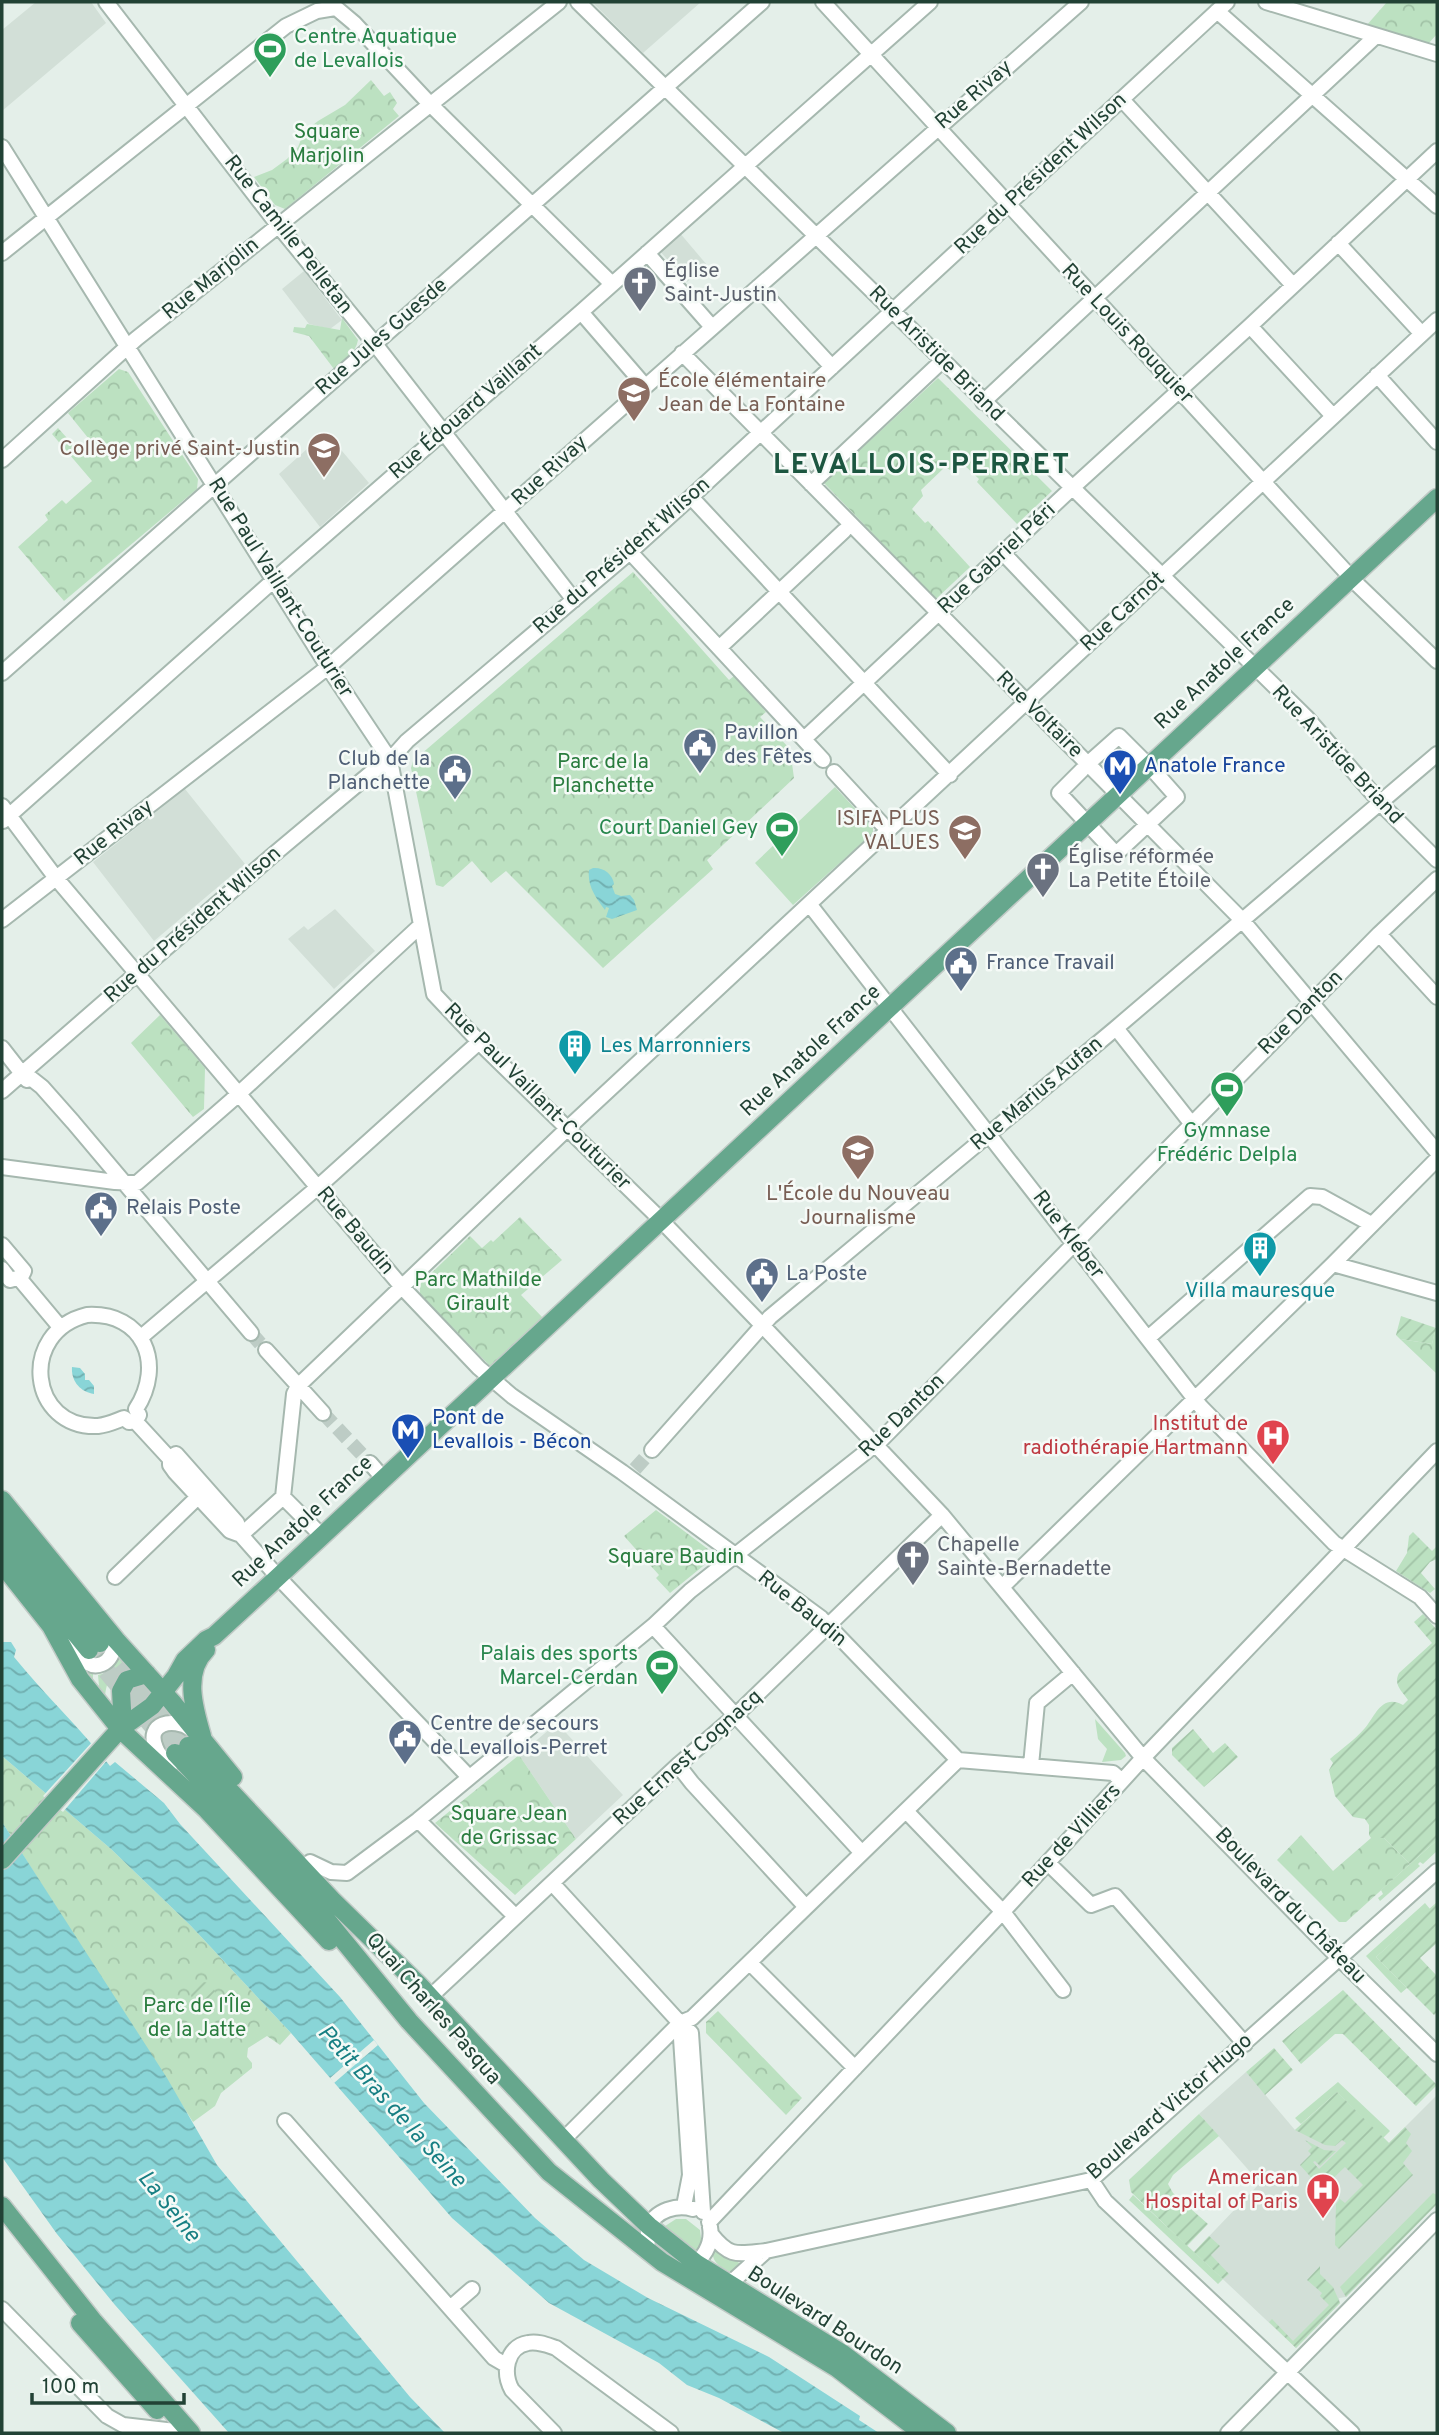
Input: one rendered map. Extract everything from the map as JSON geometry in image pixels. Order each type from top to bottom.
[{"type":"main road","name":"Rue Anatole France","points":[[214,1636],[1437,498]]},
{"type":"main road","points":[[2,1500],[101,1644]]},
{"type":"main road","points":[[2,1523],[101,1644]]},
{"type":"main road","points":[[2,1543],[101,1644],[146,1674],[163,1692],[191,1744],[223,1767],[348,1903],[351,1918]]},
{"type":"main road","points":[[2,1564],[38,1607],[117,1733],[183,1786],[333,1945],[351,1951]]},
{"type":"main road","points":[[2,1860],[117,1733],[148,1709],[185,1660],[214,1636]]},
{"type":"main road","points":[[191,1744],[193,1673],[196,1662],[210,1647],[214,1636]]},
{"type":"main road","points":[[117,1733],[122,1687],[127,1680],[146,1674]]},
{"type":"main road","name":"Quai Charles Pasqua","points":[[191,1744],[303,1870],[430,1997],[649,2226],[677,2248]]},
{"type":"main road","name":"Quai Charles Pasqua","points":[[191,1744],[286,1870],[409,2021],[549,2172],[677,2272]]},
{"type":"main road","points":[[2,2206],[181,2432]]},
{"type":"main road","points":[[2,2225],[114,2363],[181,2432]]},
{"type":"main road","name":"Boulevard Bourdon","points":[[677,2248],[702,2256],[843,2354],[947,2433]]},
{"type":"main road","name":"Boulevard Bourdon","points":[[677,2272],[837,2368],[922,2433]]},
{"type":"street","name":"Rue Camille Pelletan","points":[[106,2],[574,600]]},
{"type":"street","name":"Rue Marjolin","points":[[2,460],[136,339],[558,2]]},
{"type":"street","name":"Rue Aristide Briand","points":[[578,2],[1307,718],[1381,803],[1437,860]]},
{"type":"street","name":"Rue Jules Guesde","points":[[2,673],[762,2]]},
{"type":"street","name":"Rue Louis Rouquier","points":[[823,2],[1351,577],[1437,661]]},
{"type":"street","name":"Rue Édouard Vaillant","points":[[4,815],[581,312],[930,2]]},
{"type":"street","name":"Rue Rivay","points":[[2,920],[328,667],[1081,2]]},
{"type":"street","points":[[1266,2],[1437,54]]},
{"type":"street","points":[[2,253],[286,26],[332,5],[354,23],[429,103],[612,284]]},
{"type":"street","points":[[1222,6],[1313,97],[1437,206]]},
{"type":"street","name":"Rue du Président Wilson","points":[[2,1091],[273,855],[390,760],[407,741],[630,552],[1222,6]]},
{"type":"street","points":[[983,402],[1376,36]]},
{"type":"street","points":[[1127,105],[1291,283]]},
{"type":"street","name":"Rue Paul Vaillant-Couturier","points":[[2,147],[328,667],[390,760],[434,994],[479,1042],[661,1221],[942,1515],[1143,1758]]},
{"type":"street","name":"Rue Gabriel Péri","points":[[804,739],[1071,488],[1437,151]]},
{"type":"street","points":[[1338,243],[1422,334]]},
{"type":"street","points":[[647,253],[712,327]]},
{"type":"street","points":[[758,287],[832,367]]},
{"type":"street","points":[[581,312],[645,386]]},
{"type":"street","name":"Rue Carnot","points":[[298,1386],[568,1129],[810,905],[886,828],[950,775],[1437,320]]},
{"type":"street","points":[[1250,326],[1333,416]]},
{"type":"street","name":"Rue Voltaire","points":[[682,353],[1242,920],[1437,1152]]},
{"type":"street","points":[[811,485],[942,361]]},
{"type":"street","points":[[1377,375],[1437,442]]},
{"type":"street","points":[[691,497],[950,775]]},
{"type":"street","points":[[719,648],[844,531]]},
{"type":"street","points":[[630,552],[823,760]]},
{"type":"street","points":[[1003,553],[1089,643]]},
{"type":"street","points":[[1143,760],[1119,737],[1059,793],[1116,854],[1177,797],[1154,771]]},
{"type":"street","name":"Rue Marius Aufan","points":[[652,1450],[762,1325],[1437,754]]},
{"type":"street","points":[[834,772],[886,828]]},
{"type":"street","name":"Rue Baudin","points":[[4,815],[402,1287],[490,1379],[632,1473],[734,1557],[828,1626],[958,1760]]},
{"type":"street","name":"Rue Danton","points":[[310,1863],[331,1872],[347,1872],[418,1820],[653,1626],[690,1591],[875,1444],[1191,1123],[1437,879]]},
{"type":"street","name":"Rue Kléber","points":[[810,905],[1194,1399],[1342,1550],[1420,1597],[1437,1616]]},
{"type":"street","points":[[2,1167],[137,1183],[420,926]]},
{"type":"street","points":[[1379,934],[1437,997]]},
{"type":"street","points":[[1116,1028],[1191,1123]]},
{"type":"street","points":[[140,1338],[318,1187],[479,1042]]},
{"type":"street","points":[[2,1048],[23,1072],[36,1093],[121,1182],[251,1333]]},
{"type":"street","points":[[23,1072],[42,1087],[121,1182]]},
{"type":"street","points":[[1002,1587],[1334,1264],[1437,1159]]},
{"type":"street","points":[[1148,1338],[1310,1196],[1322,1197],[1371,1224]]},
{"type":"street","points":[[2,1245],[24,1271],[19,1278],[10,1280],[2,1269]]},
{"type":"street","points":[[1334,1264],[1437,1293]]},
{"type":"street","points":[[19,1278],[60,1327]]},
{"type":"street","points":[[105,1316],[122,1322],[140,1338],[149,1358],[150,1376],[145,1394],[132,1416],[99,1426],[78,1423],[60,1414],[47,1399],[40,1380],[40,1361],[48,1341],[60,1327],[77,1318],[105,1316]]},
{"type":"street","points":[[266,1350],[323,1413]]},
{"type":"street","points":[[241,1535],[283,1497],[293,1394],[298,1386]]},
{"type":"street","points":[[132,1416],[170,1459],[176,1454],[202,1492],[237,1523],[241,1535],[278,1577],[469,1777]]},
{"type":"street","name":"Rue de Villiers","points":[[708,2223],[1003,1912],[1143,1758],[1437,1451]]},
{"type":"street","points":[[370,1463],[383,1478]]},
{"type":"street","points":[[115,1577],[202,1492]]},
{"type":"street","points":[[283,1497],[322,1536]]},
{"type":"street","name":"Rue Ernest Cognacq","points":[[430,1997],[678,1765],[736,1715],[942,1515]]},
{"type":"street","points":[[653,1626],[862,1853]]},
{"type":"street","points":[[59,1640],[68,1641],[86,1662],[95,1665],[103,1664],[110,1658],[101,1644]]},
{"type":"street","points":[[1031,1765],[1037,1703],[1073,1673]]},
{"type":"street","points":[[183,1786],[156,1749],[154,1737],[160,1726],[170,1722],[181,1723],[191,1744]]},
{"type":"street","name":"Boulevard du Château","points":[[1143,1758],[1437,2054]]},
{"type":"street","points":[[564,2140],[680,2023],[692,2018],[958,1760],[1113,1773],[1122,1781]]},
{"type":"street","points":[[678,1765],[806,1907]]},
{"type":"street","points":[[906,1811],[1003,1912],[1063,1990]]},
{"type":"street","points":[[418,1820],[515,1916]]},
{"type":"street","points":[[1048,1863],[1091,1905],[1115,1896],[1245,2043]]},
{"type":"street","name":"Boulevard Victor Hugo","points":[[684,2206],[708,2223],[727,2251],[766,2251],[1091,2180],[1437,1871]]},
{"type":"street","points":[[552,1883],[691,2033],[702,2187],[708,2223],[702,2256],[677,2272]]},
{"type":"street","points":[[750,1963],[855,2068]]},
{"type":"street","points":[[647,2251],[649,2226],[661,2213],[684,2206],[690,2175],[680,2023]]},
{"type":"street","points":[[285,2121],[494,2358],[506,2365]]},
{"type":"street","points":[[1091,2180],[1105,2202],[1352,2433]]},
{"type":"street","points":[[702,2187],[717,2196],[732,2197]]},
{"type":"street","points":[[1228,2433],[1437,2220]]},
{"type":"street","points":[[708,2290],[738,2283],[766,2251]]},
{"type":"street","points":[[450,2308],[472,2288]]},
{"type":"street","points":[[2,2309],[107,2416],[123,2425],[134,2424],[146,2429],[181,2432]]},
{"type":"street","points":[[554,2433],[508,2384],[506,2365],[511,2354],[520,2346],[529,2343],[542,2343],[556,2348],[671,2433]]},
{"type":"street","points":[[134,2424],[144,2414],[146,2398]]},
{"type":"shaded area","points":[[36,2],[91,2],[106,23],[2,111],[2,30]]},
{"type":"shaded area","points":[[592,2],[701,2],[643,53]]},
{"type":"shaded area","points":[[679,232],[707,265],[687,282],[659,250]]},
{"type":"shaded area","points":[[304,271],[342,320],[330,329],[309,324],[282,289]]},
{"type":"shaded area","name":"Collège privé Saint-Justin","points":[[326,432],[369,483],[320,527],[279,474]]},
{"type":"shaded area","points":[[185,789],[245,864],[154,941],[93,862]]},
{"type":"shaded area","points":[[335,909],[375,951],[334,989],[288,939],[304,926],[308,930]]},
{"type":"shaded area","points":[[557,1723],[623,1795],[576,1839],[519,1755]]},
{"type":"shaded area","name":"American Hospital of Paris","points":[[1246,2072],[1295,2130],[1337,2092],[1389,2143],[1437,2095],[1437,2204],[1346,2297],[1339,2298],[1340,2303],[1296,2348],[1194,2252],[1260,2183],[1199,2114]]},
{"type":"green space","points":[[1387,2],[1437,2],[1437,34],[1429,43],[1366,26]]},
{"type":"green space","name":"Square Marjolin","points":[[371,80],[384,96],[390,92],[397,103],[393,109],[399,116],[285,209],[275,205],[254,177],[272,170],[287,159],[298,147],[304,132],[345,105]]},
{"type":"green space","points":[[342,318],[358,340],[352,353],[334,369],[309,336],[293,332],[294,327],[305,328],[307,324],[340,330]]},
{"type":"green space","points":[[119,369],[128,372],[198,479],[197,489],[64,601],[18,547],[48,520],[45,515],[62,500],[66,504],[92,481],[52,434],[58,428],[85,458],[97,449],[68,413]]},
{"type":"green space","points":[[938,378],[1052,491],[1017,524],[961,462],[950,470],[945,467],[921,490],[923,496],[912,509],[925,523],[928,521],[970,567],[936,599],[824,483]]},
{"type":"green space","name":"Parc de la Planchette","points":[[633,572],[729,680],[734,676],[766,712],[760,717],[790,749],[794,778],[707,860],[713,869],[603,968],[506,871],[491,883],[472,861],[443,887],[436,885],[411,768],[413,761]]},
{"type":"green space","points":[[835,787],[873,828],[873,833],[793,905],[755,863]]},
{"type":"green space","points":[[160,1015],[205,1068],[204,1109],[193,1117],[131,1043]]},
{"type":"green space","name":"Parc Mathilde Girault","points":[[520,1217],[562,1260],[521,1295],[543,1318],[493,1365],[489,1365],[420,1294],[420,1284],[470,1236],[482,1248],[491,1240],[493,1242]]},
{"type":"green space","points":[[1401,1316],[1436,1328],[1432,1344],[1400,1339],[1396,1335]]},
{"type":"green space","points":[[1436,1327],[1437,1374],[1400,1339],[1432,1344]]},
{"type":"green space","name":"Square Baudin","points":[[656,1510],[708,1549],[710,1555],[708,1562],[670,1593],[656,1578],[659,1575],[624,1536]]},
{"type":"green space","points":[[1413,1532],[1432,1551],[1437,1546],[1437,1559],[1430,1562],[1421,1573],[1435,1589],[1430,1593],[1396,1571],[1407,1553],[1409,1536]]},
{"type":"green space","points":[[1423,1614],[1437,1630],[1437,1840],[1410,1864],[1384,1838],[1371,1838],[1365,1819],[1353,1817],[1335,1796],[1329,1770],[1333,1763],[1330,1759],[1361,1732],[1384,1704],[1396,1702],[1403,1705],[1408,1700],[1399,1688],[1397,1677],[1432,1643],[1414,1622]]},
{"type":"green space","points":[[118,1653],[128,1663],[110,1678],[105,1701],[85,1669],[93,1670],[93,1680],[99,1686],[98,1675],[108,1672]]},
{"type":"green space","points":[[141,1683],[148,1688],[150,1697],[129,1711],[129,1687]]},
{"type":"green space","points":[[1095,1719],[1125,1753],[1126,1756],[1121,1760],[1102,1762],[1107,1749],[1098,1739]]},
{"type":"green space","points":[[1193,1729],[1213,1753],[1225,1743],[1238,1757],[1204,1787],[1172,1755],[1172,1748]]},
{"type":"green space","name":"Square Jean de Grissac","points":[[519,1755],[576,1839],[515,1895],[435,1823]]},
{"type":"green space","name":"Parc de l'Île de la Jatte","points":[[2,1756],[111,1849],[191,1926],[291,2033],[280,2045],[267,2036],[248,2048],[247,2057],[252,2068],[221,2093],[215,2106],[193,2122],[2,1822]]},
{"type":"green space","points":[[1301,1835],[1333,1871],[1371,1838],[1384,1838],[1410,1864],[1346,1922],[1339,1922],[1277,1860]]},
{"type":"green space","points":[[1437,1840],[1437,1851],[1423,1864],[1420,1862],[1420,1866],[1380,1901],[1378,1898],[1383,1894],[1381,1890]]},
{"type":"green space","points":[[1437,1902],[1437,1943],[1420,1958],[1437,1976],[1437,2012],[1434,2015],[1376,1957]]},
{"type":"green space","points":[[1425,1903],[1430,1909],[1376,1957],[1407,1988],[1401,1993],[1366,1956]]},
{"type":"green space","points":[[203,1982],[214,1989],[215,1994],[208,2005],[203,2006],[192,1999],[191,1994],[198,1983]]},
{"type":"green space","points":[[1343,1990],[1437,2085],[1416,2106],[1343,2034],[1335,2034],[1301,2064],[1282,2041]]},
{"type":"green space","points":[[718,2011],[802,2098],[786,2115],[706,2033],[706,2022]]},
{"type":"green space","points":[[1274,2048],[1293,2070],[1265,2095],[1246,2072]]},
{"type":"green space","points":[[1338,2082],[1390,2131],[1383,2138],[1337,2092],[1301,2124],[1295,2118]]},
{"type":"green space","points":[[1337,2092],[1389,2143],[1405,2127],[1411,2134],[1406,2143],[1412,2151],[1403,2163],[1413,2175],[1339,2249],[1335,2245],[1336,2204],[1340,2199],[1345,2203],[1363,2185],[1345,2167],[1324,2187],[1327,2191],[1324,2192],[1300,2165],[1311,2154],[1308,2151],[1312,2147],[1305,2140],[1324,2150],[1336,2151],[1320,2166],[1313,2162],[1319,2169],[1346,2143],[1342,2140],[1335,2146],[1325,2145],[1295,2130]]},
{"type":"green space","points":[[1199,2114],[1219,2136],[1173,2175],[1168,2184],[1173,2193],[1208,2224],[1187,2246],[1131,2192],[1129,2180]]},
{"type":"green space","points":[[1433,2193],[1437,2195],[1437,2204],[1346,2297],[1340,2287]]},
{"type":"green space","points":[[1133,2195],[1223,2279],[1218,2284],[1129,2200]]},
{"type":"green space","points":[[676,2219],[686,2219],[700,2230],[702,2245],[697,2254],[662,2228]]},
{"type":"green space","points":[[1209,2236],[1220,2246],[1211,2255],[1229,2274],[1223,2279],[1194,2252]]},
{"type":"green space","points":[[714,2246],[737,2259],[741,2268],[731,2272],[719,2265],[714,2259]]},
{"type":"green space","points":[[1320,2266],[1320,2274],[1333,2287],[1340,2303],[1296,2348],[1269,2322],[1272,2319],[1293,2341],[1329,2305],[1320,2296],[1322,2293],[1307,2280]]},
{"type":"water","points":[[593,868],[610,874],[615,894],[630,895],[637,910],[612,919],[606,917],[609,908],[606,907],[605,910],[589,881],[589,870]]},
{"type":"water","points":[[72,1367],[80,1368],[85,1374],[85,1380],[89,1380],[94,1386],[94,1394],[77,1385]]},
{"type":"water","name":"Petit Bras de la Seine","points":[[2,1642],[11,1642],[16,1650],[14,1657],[110,1766],[115,1762],[164,1803],[180,1824],[340,1997],[424,2103],[535,2218],[584,2260],[648,2298],[769,2357],[860,2416],[859,2420],[879,2433],[784,2433],[719,2398],[687,2385],[659,2363],[549,2303],[452,2218],[291,2033],[191,1926],[111,1849],[2,1756]]},
{"type":"water","name":"La Seine","points":[[2,1822],[167,2078],[217,2165],[410,2397],[445,2433],[229,2433],[115,2305],[57,2234],[2,2157]]},
{"type":"pier","points":[[94,1740],[109,1758],[63,1812],[43,1796]]},
{"type":"pier","points":[[374,2040],[378,2045],[334,2083],[330,2078]]},
{"type":"tunnel","points":[[251,1333],[266,1350]]},
{"type":"tunnel","points":[[323,1413],[370,1463]]},
{"type":"tunnel","points":[[635,1469],[652,1450]]},
{"type":"tunnel","points":[[101,1645],[188,1746]]},
{"type":"tunnel","points":[[89,1650],[175,1753]]},
{"type":"place","name":"Centre Aquatique de Levallois","points":[[270,79]]},
{"type":"place","name":"Église Saint-Justin","points":[[640,313]]},
{"type":"place","name":"École élémentaire Jean de La Fontaine","points":[[634,423]]},
{"type":"place","name":"Collège privé Saint-Justin","points":[[324,479]]},
{"type":"place","name":"Pavillon des Fêtes","points":[[700,775]]},
{"type":"place","name":"Anatole France","points":[[1120,796]]},
{"type":"place","name":"Club de la Planchette","points":[[455,801]]},
{"type":"place","name":"Court Daniel Gey","points":[[782,858]]},
{"type":"place","name":"ISIFA PLUS VALUES","points":[[965,861]]},
{"type":"place","name":"Église réformée La Petite Étoile","points":[[1043,899]]},
{"type":"place","name":"France Travail","points":[[961,993]]},
{"type":"place","name":"Les Marronniers","points":[[575,1076]]},
{"type":"place","name":"Gymnase Frédéric Delpla","points":[[1227,1118]]},
{"type":"place","name":"L'École du Nouveau Journalisme","points":[[858,1181]]},
{"type":"place","name":"Relais Poste","points":[[101,1238]]},
{"type":"place","name":"Villa mauresque","points":[[1260,1278]]},
{"type":"place","name":"La Poste","points":[[762,1304]]},
{"type":"place","name":"Pont de Levallois - Bécon","points":[[408,1460]]},
{"type":"place","name":"Institut de radiothérapie Hartmann","points":[[1273,1466]]},
{"type":"place","name":"Chapelle Sainte-Bernadette","points":[[913,1587]]},
{"type":"place","name":"Palais des sports Marcel-Cerdan","points":[[662,1696]]},
{"type":"place","name":"Centre de secours de Levallois-Perret","points":[[405,1766]]},
{"type":"place","name":"American Hospital of Paris","points":[[1323,2220]]},
{"type":"district","name":"LEVALLOIS-PERRET","points":[[922,466]]}]
